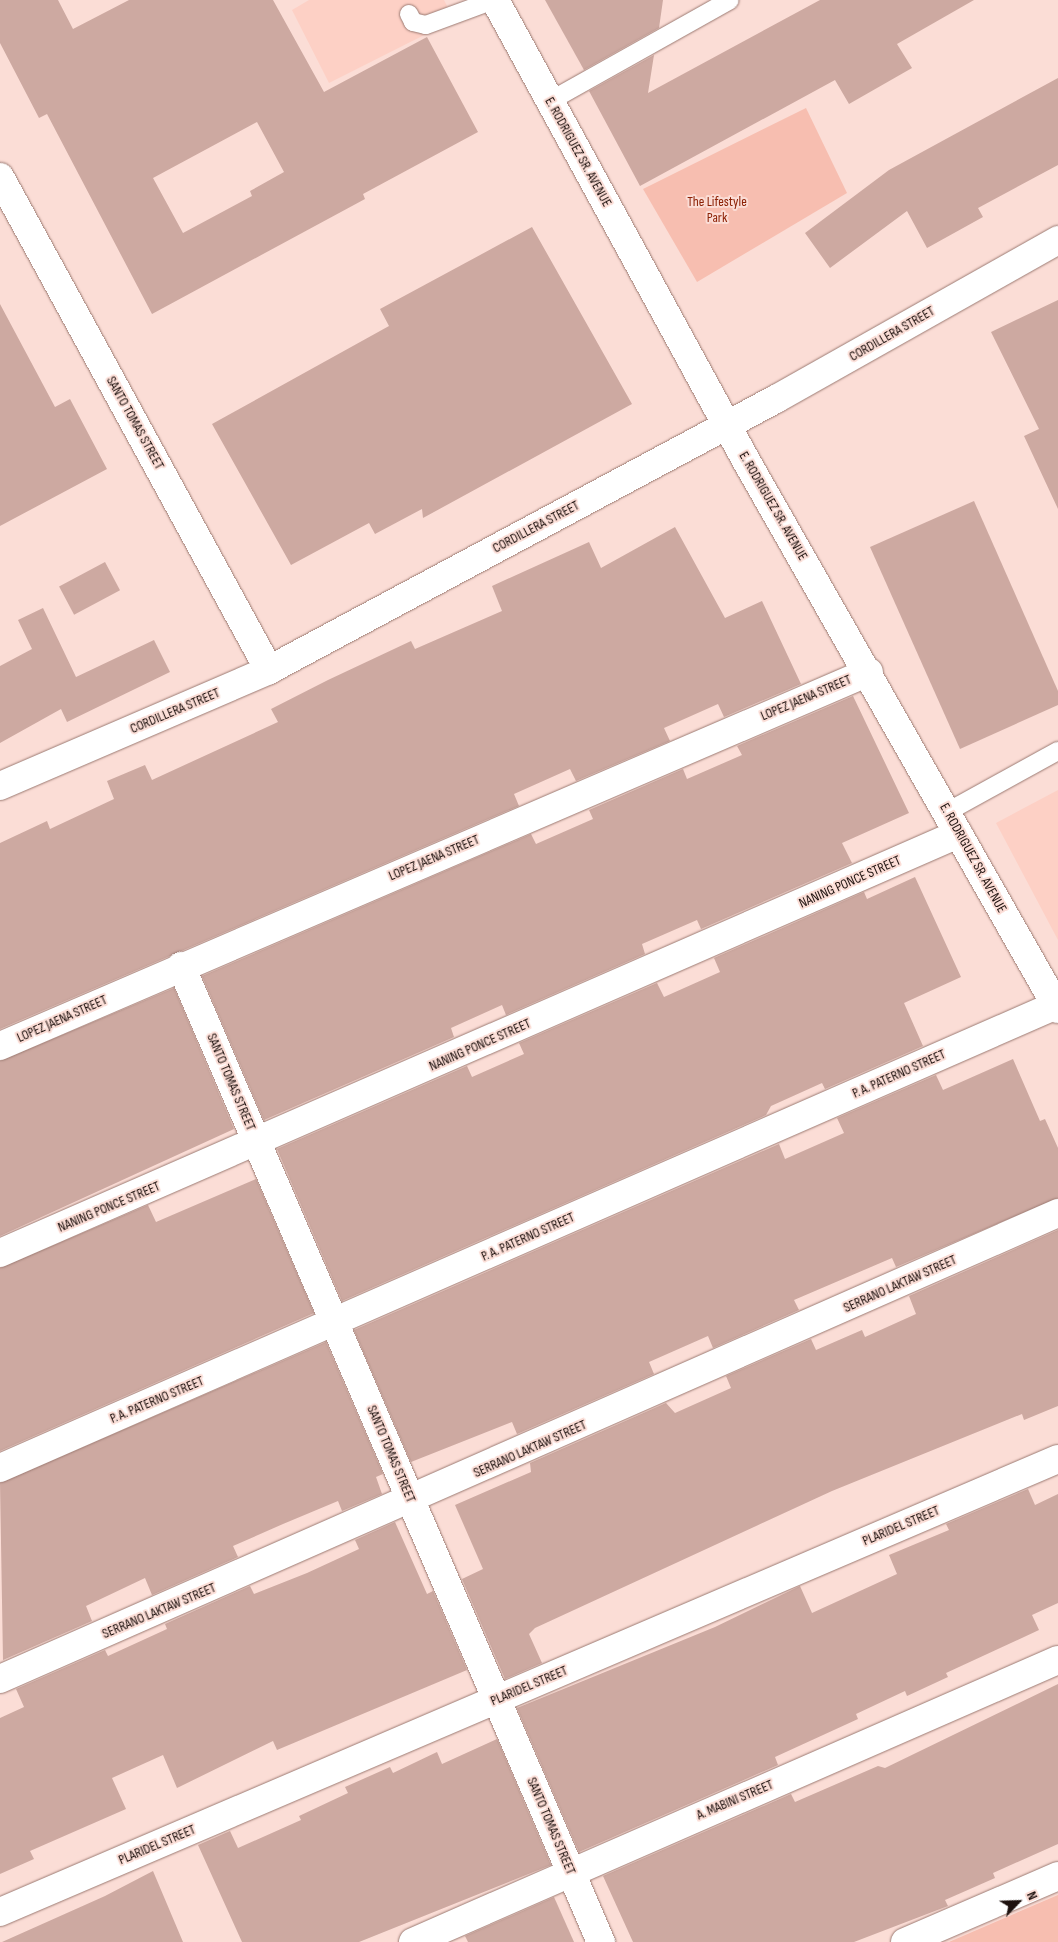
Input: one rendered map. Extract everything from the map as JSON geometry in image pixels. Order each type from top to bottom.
[{"type":"street","name":"E. RODRIGUEZ SR. AVENUE","points":[[494,0],[727,424],[1057,1007]]},
{"type":"street","name":"SANTO TOMAS STREET","points":[[0,177],[269,670]]},
{"type":"street","name":"CORDILLERA STREET","points":[[0,786],[269,670],[727,424],[1058,240]]},
{"type":"street","name":"LOPEZ JAENA STREET","points":[[0,1046],[180,966],[869,672]]},
{"type":"street","name":"NANING PONCE STREET","points":[[0,1253],[258,1144],[952,823]]},
{"type":"street","name":"SANTO TOMAS STREET","points":[[180,966],[602,1942]]},
{"type":"street","name":"P. A. PATERNO STREET","points":[[0,1468],[1057,1007]]},
{"type":"street","name":"SERRANO LAKTAW STREET","points":[[0,1679],[412,1501],[1058,1213]]},
{"type":"street","name":"PLARIDEL STREET","points":[[0,1912],[1058,1459]]},
{"type":"street","name":"A. MABINI STREET","points":[[413,1942],[571,1871],[1058,1660]]},
{"type":"street","points":[[905,1942],[1058,1876]]},
{"type":"lane","points":[[409,14],[413,22],[426,25],[494,0]]},
{"type":"lane","points":[[550,100],[730,0]]},
{"type":"lane","points":[[952,823],[1058,751]]},
{"type":"shaded area","points":[[309,0],[444,0],[454,20],[329,83],[292,10]]},
{"type":"shaded area","points":[[1058,790],[1058,940],[996,823]]},
{"type":"green space","name":"The Lifestyle Park","points":[[806,108],[847,193],[697,282],[643,189]]},
{"type":"green space","points":[[1058,1895],[1058,1942],[949,1942]]},
{"type":"building","points":[[0,0],[58,0],[73,29],[129,0],[273,0],[324,92],[427,37],[478,132],[363,194],[365,199],[152,314],[47,114],[39,118],[0,43]],"holes":[[[257,122],[284,172],[250,191],[252,196],[183,233],[153,178]]]},
{"type":"building","points":[[545,0],[663,0],[659,28],[584,70]]},
{"type":"building","points":[[820,0],[974,0],[897,44],[912,68],[849,104],[835,80],[640,186],[589,91],[654,55],[648,93]]},
{"type":"building","points":[[1058,78],[1058,165],[978,208],[983,217],[927,248],[907,211],[830,268],[805,233],[889,170]]},
{"type":"building","points":[[532,227],[632,404],[423,518],[422,509],[375,534],[369,523],[291,565],[212,424],[389,326],[380,309]]},
{"type":"building","points":[[1058,300],[1058,509],[1024,436],[1039,429],[991,332]]},
{"type":"building","points":[[0,304],[55,407],[70,399],[107,469],[0,526]]},
{"type":"building","points":[[974,501],[1058,691],[1058,705],[960,749],[870,547]]},
{"type":"building","points":[[675,527],[725,618],[762,601],[801,684],[724,717],[718,704],[664,728],[670,741],[576,781],[570,769],[514,794],[519,806],[0,1029],[0,843],[47,821],[50,829],[114,799],[107,781],[145,765],[152,780],[278,722],[271,709],[328,680],[411,641],[415,649],[502,611],[492,586],[589,542],[601,568]]},
{"type":"building","points":[[105,562],[120,590],[74,615],[59,586]]},
{"type":"building","points":[[43,608],[76,677],[154,640],[170,672],[67,722],[61,709],[0,743],[0,666],[32,649],[18,620]]},
{"type":"building","points":[[853,696],[909,813],[842,843],[852,863],[701,929],[697,920],[642,944],[645,954],[506,1015],[502,1005],[451,1028],[454,1037],[264,1120],[202,976],[531,834],[536,844],[593,819],[589,810],[683,769],[687,779],[742,755],[737,746]]},
{"type":"building","points":[[915,877],[961,977],[904,1003],[923,1046],[825,1089],[822,1083],[771,1106],[766,1115],[342,1301],[277,1149],[467,1066],[472,1077],[524,1054],[519,1043],[657,983],[664,997],[720,972],[714,958],[864,892],[867,899]]},
{"type":"building","points":[[174,988],[234,1129],[0,1236],[0,1061]]},
{"type":"building","points":[[1013,1059],[1040,1121],[1045,1119],[1058,1148],[1058,1198],[896,1267],[892,1258],[794,1300],[799,1310],[713,1348],[708,1336],[649,1362],[654,1374],[517,1434],[512,1422],[411,1462],[354,1330],[779,1144],[785,1159],[844,1133],[837,1118],[936,1075],[943,1090]]},
{"type":"building","points":[[256,1179],[314,1313],[0,1451],[0,1268],[148,1205],[156,1222]]},
{"type":"building","points":[[1058,1230],[1058,1406],[1024,1420],[1022,1414],[832,1491],[535,1628],[529,1634],[542,1663],[505,1679],[462,1579],[483,1569],[455,1505],[531,1472],[530,1463],[666,1403],[675,1413],[731,1388],[726,1376],[811,1339],[816,1350],[862,1330],[865,1337],[916,1314],[909,1296]]},
{"type":"building","points":[[326,1342],[383,1474],[376,1477],[382,1494],[342,1511],[338,1501],[283,1524],[233,1546],[238,1557],[152,1595],[145,1578],[86,1606],[92,1621],[3,1660],[0,1483]]},
{"type":"building","points":[[1028,1489],[1035,1505],[1058,1494],[1058,1603],[1032,1615],[1039,1630],[946,1673],[948,1677],[907,1696],[905,1691],[856,1714],[858,1719],[775,1757],[778,1765],[579,1852],[517,1708],[715,1627],[800,1586],[812,1613],[897,1574],[889,1555],[949,1530],[946,1524]]},
{"type":"building","points":[[395,1522],[427,1594],[433,1591],[467,1670],[277,1750],[273,1741],[177,1788],[163,1755],[112,1778],[126,1809],[30,1851],[34,1859],[0,1874],[0,1718],[24,1707],[16,1689],[105,1650],[108,1656],[167,1629],[165,1624],[250,1586],[254,1594],[307,1573],[359,1549],[355,1540]]},
{"type":"building","points":[[1058,1684],[1058,1844],[993,1873],[995,1878],[945,1900],[948,1906],[854,1942],[633,1942],[603,1876],[791,1794],[795,1802],[878,1766],[885,1768]]},
{"type":"building","points":[[497,1739],[551,1865],[359,1942],[242,1942],[198,1845],[230,1831],[238,1848],[301,1820],[299,1816],[348,1793],[345,1787],[390,1767],[393,1773],[437,1752],[442,1764]]},
{"type":"building","points":[[153,1871],[183,1942],[2,1942],[105,1896]]},
{"type":"building","points":[[554,1897],[574,1942],[468,1942],[465,1936]]}]
